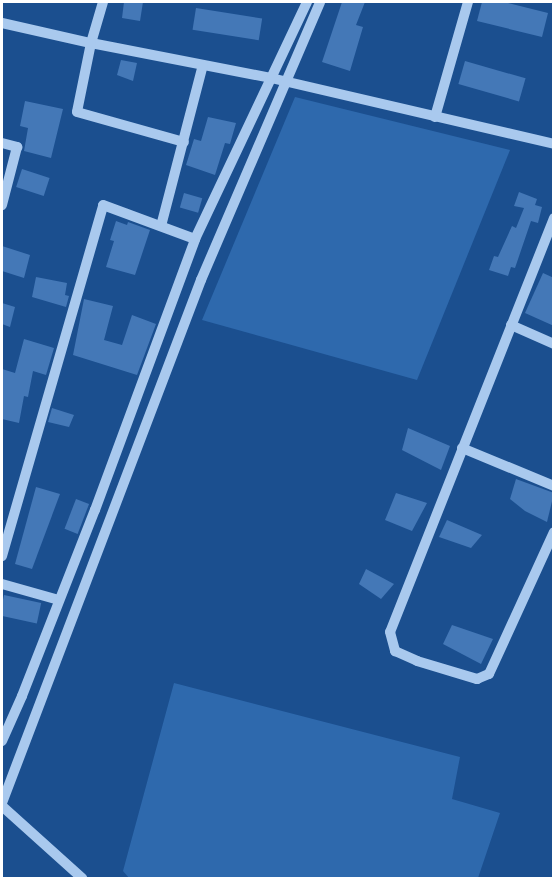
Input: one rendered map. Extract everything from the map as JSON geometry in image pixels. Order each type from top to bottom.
[{"type":"street","points":[[103,2],[91,43],[77,112],[184,142]]},
{"type":"street","points":[[2,741],[59,600],[195,239],[307,2]]},
{"type":"street","points":[[77,876],[2,804],[201,280],[320,2]]},
{"type":"street","points":[[435,117],[468,2]]},
{"type":"street","points":[[2,22],[91,43],[271,78],[554,144]]},
{"type":"street","points":[[161,226],[203,65]]},
{"type":"street","points":[[2,143],[17,147],[2,205]]},
{"type":"street","points":[[2,556],[103,205],[195,239]]},
{"type":"street","points":[[554,218],[390,632],[395,651],[417,661],[477,679],[489,674],[554,532]]},
{"type":"street","points":[[511,325],[554,344]]},
{"type":"street","points":[[462,448],[554,486]]},
{"type":"street","points":[[2,584],[59,600]]},
{"type":"shaded area","points":[[295,97],[510,150],[417,380],[202,320]]},
{"type":"shaded area","points":[[174,683],[460,757],[452,799],[500,813],[478,878],[129,878],[123,871]]},
{"type":"building","points":[[124,2],[143,2],[140,21],[122,18]]},
{"type":"building","points":[[342,2],[365,2],[356,25],[363,27],[350,71],[322,62]]},
{"type":"building","points":[[482,2],[504,2],[548,13],[542,37],[477,21]]},
{"type":"building","points":[[196,8],[262,18],[259,40],[193,30]]},
{"type":"building","points":[[121,60],[137,63],[133,81],[117,75]]},
{"type":"building","points":[[465,61],[526,78],[519,101],[458,84]]},
{"type":"building","points":[[25,101],[63,109],[51,158],[24,151],[28,128],[20,126]]},
{"type":"building","points":[[208,117],[236,123],[230,144],[225,143],[215,175],[186,165],[194,139],[201,141]]},
{"type":"building","points":[[22,169],[50,178],[44,196],[16,187]]},
{"type":"building","points":[[519,192],[537,199],[535,205],[542,207],[538,223],[531,221],[515,268],[511,267],[508,276],[489,270],[494,256],[498,257],[512,226],[516,228],[524,208],[514,206]]},
{"type":"building","points":[[184,193],[202,198],[198,213],[180,207]]},
{"type":"building","points":[[116,221],[127,225],[128,222],[150,230],[135,275],[106,267],[114,241],[110,240]]},
{"type":"building","points":[[2,246],[30,255],[24,278],[2,271]]},
{"type":"building","points":[[543,273],[554,278],[554,326],[525,313]]},
{"type":"building","points":[[36,277],[67,283],[65,295],[69,296],[66,307],[32,297]]},
{"type":"building","points":[[84,299],[113,306],[104,340],[122,345],[132,315],[156,324],[137,375],[73,355]]},
{"type":"building","points":[[2,303],[15,307],[10,327],[2,324]]},
{"type":"building","points":[[24,339],[54,348],[46,375],[33,371],[28,397],[24,396],[19,423],[2,419],[2,369],[15,373]]},
{"type":"building","points":[[52,408],[74,415],[69,427],[48,422]]},
{"type":"building","points":[[408,428],[450,446],[441,470],[402,450]]},
{"type":"building","points":[[516,479],[554,493],[547,522],[525,511],[510,499]]},
{"type":"building","points":[[36,487],[60,494],[32,569],[15,564]]},
{"type":"building","points":[[396,493],[427,503],[412,531],[385,520]]},
{"type":"building","points":[[76,499],[89,504],[78,534],[65,529]]},
{"type":"building","points":[[447,520],[482,535],[471,548],[439,537]]},
{"type":"building","points":[[366,569],[394,584],[381,599],[359,584]]},
{"type":"building","points":[[4,595],[41,603],[37,623],[2,616]]},
{"type":"building","points":[[452,625],[493,639],[481,664],[443,644]]}]
